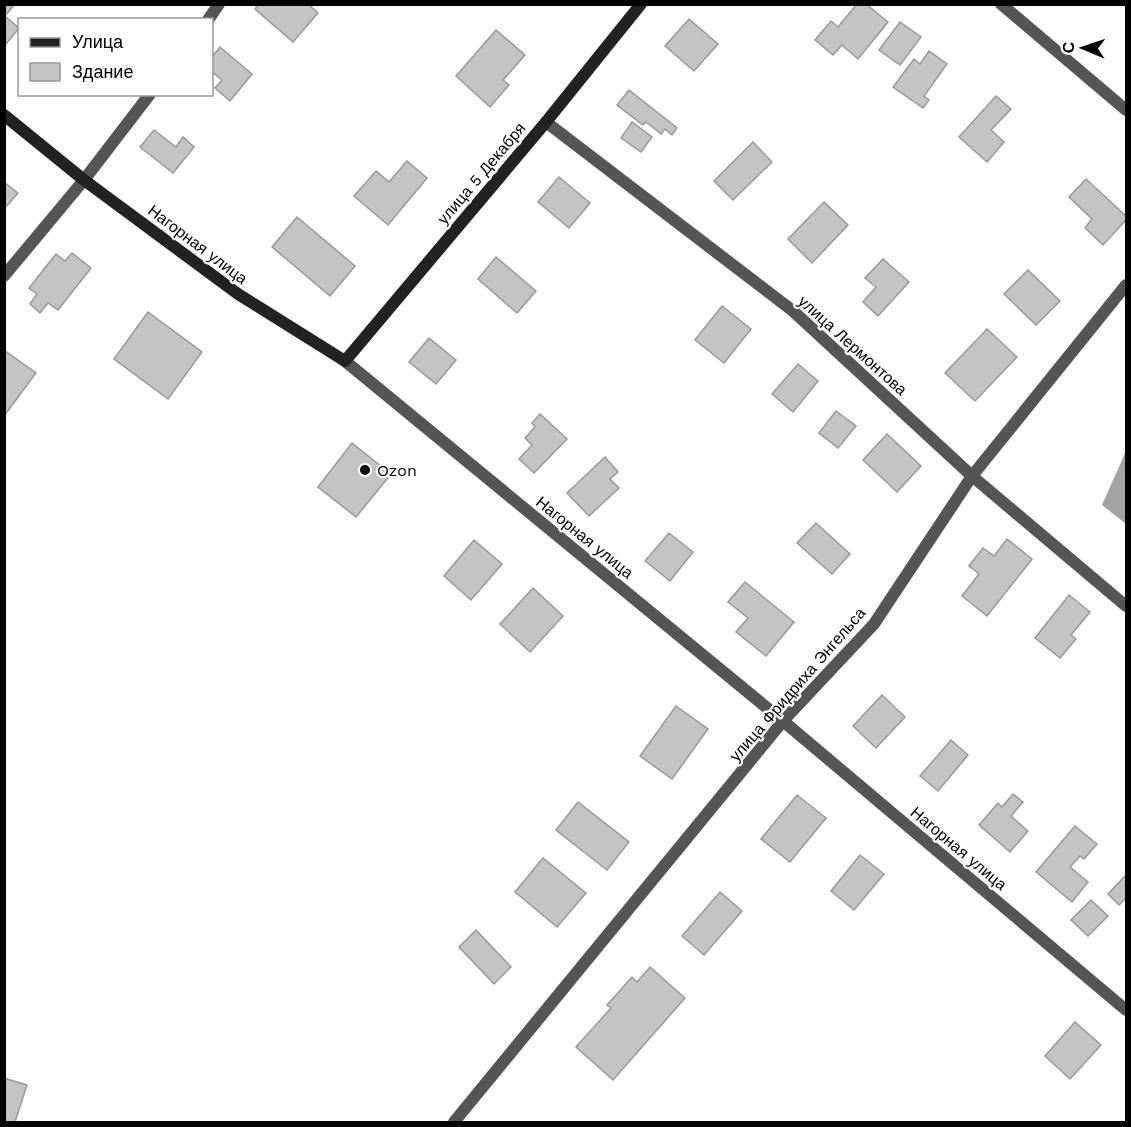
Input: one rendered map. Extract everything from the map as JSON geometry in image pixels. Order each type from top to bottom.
[{"type":"street","points":[[209,18],[219,4]]},
{"type":"street","name":"улица 5 Декабря","points":[[345,361],[546,122],[641,4]]},
{"type":"street","points":[[1001,4],[1126,110]]},
{"type":"street","points":[[4,276],[84,180],[148,96]]},
{"type":"street","name":"Нагорная улица","points":[[4,115],[84,180],[238,294],[345,361],[783,721],[1126,1010]]},
{"type":"street","name":"улица Лермонтова","points":[[546,122],[793,311],[972,476],[1126,606]]},
{"type":"street","name":"улица Фридриха Энгельса","points":[[454,1122],[783,721],[874,624],[972,476],[1126,285]]},
{"type":"shaded area","points":[[1126,451],[1126,524],[1102,505]]},
{"type":"building","points":[[4,4],[15,4],[5,16],[18,29],[6,44],[4,42]]},
{"type":"building","points":[[258,4],[308,4],[318,13],[293,42],[255,9]]},
{"type":"building","points":[[857,4],[866,4],[888,22],[858,59],[842,45],[833,55],[815,40],[831,21],[838,27]]},
{"type":"building","points":[[689,19],[718,44],[694,71],[665,46]]},
{"type":"building","points":[[900,22],[921,37],[900,65],[879,50]]},
{"type":"building","points":[[496,30],[525,55],[503,80],[509,85],[490,107],[456,76]]},
{"type":"building","points":[[220,47],[252,74],[230,101],[215,88],[222,80],[213,73],[213,56]]},
{"type":"building","points":[[929,51],[947,64],[924,96],[929,100],[923,108],[893,87],[914,59],[920,64]]},
{"type":"building","points":[[629,90],[677,128],[672,135],[665,129],[661,134],[646,122],[643,125],[617,105]]},
{"type":"building","points":[[996,96],[1011,109],[991,130],[1004,142],[987,162],[959,137]]},
{"type":"building","points":[[632,122],[652,137],[641,152],[621,138]]},
{"type":"building","points":[[154,130],[176,147],[183,137],[194,147],[173,173],[140,147]]},
{"type":"building","points":[[753,142],[772,162],[733,200],[714,181]]},
{"type":"building","points":[[407,161],[427,178],[388,225],[354,196],[376,171],[389,182]]},
{"type":"building","points":[[559,177],[590,203],[569,228],[538,202]]},
{"type":"building","points":[[1086,179],[1126,216],[1126,220],[1103,245],[1085,228],[1092,219],[1069,197]]},
{"type":"building","points":[[4,182],[18,193],[4,209]]},
{"type":"building","points":[[824,202],[848,225],[812,263],[788,239]]},
{"type":"building","points":[[297,217],[355,266],[330,296],[272,247]]},
{"type":"building","points":[[72,253],[91,268],[58,310],[48,303],[40,313],[30,304],[37,294],[29,288],[56,254],[65,261]]},
{"type":"building","points":[[496,257],[536,291],[517,313],[478,279]]},
{"type":"building","points":[[883,259],[909,282],[878,316],[863,302],[876,287],[865,278]]},
{"type":"building","points":[[1028,270],[1060,301],[1036,325],[1004,294]]},
{"type":"building","points":[[722,306],[751,329],[724,363],[695,340]]},
{"type":"building","points":[[148,312],[202,352],[168,399],[114,359]]},
{"type":"building","points":[[987,329],[1017,357],[975,401],[945,373]]},
{"type":"building","points":[[429,338],[456,360],[436,384],[409,362]]},
{"type":"building","points":[[4,350],[36,373],[4,416]]},
{"type":"building","points":[[798,364],[818,381],[793,412],[772,394]]},
{"type":"building","points":[[836,411],[856,426],[838,448],[819,433]]},
{"type":"building","points":[[540,414],[567,439],[534,473],[519,459],[532,445],[525,438],[535,427],[532,423]]},
{"type":"building","points":[[887,434],[921,466],[897,492],[863,460]]},
{"type":"building","points":[[352,443],[391,474],[356,517],[318,487]]},
{"type":"building","points":[[605,457],[618,472],[610,479],[619,488],[589,516],[567,493]]},
{"type":"building","points":[[816,523],[850,554],[832,574],[797,543]]},
{"type":"building","points":[[669,533],[693,552],[670,581],[645,561]]},
{"type":"building","points":[[1007,539],[1032,559],[987,616],[962,596],[979,574],[969,566],[983,548],[994,556]]},
{"type":"building","points":[[474,540],[502,564],[471,600],[444,576]]},
{"type":"building","points":[[745,582],[794,622],[766,656],[736,632],[748,618],[728,602]]},
{"type":"building","points":[[533,588],[563,616],[530,652],[500,624]]},
{"type":"building","points":[[1069,595],[1090,612],[1071,635],[1076,639],[1060,658],[1035,638]]},
{"type":"building","points":[[882,695],[905,717],[876,748],[853,726]]},
{"type":"building","points":[[676,706],[708,729],[672,779],[640,756]]},
{"type":"building","points":[[951,740],[968,755],[938,791],[920,776]]},
{"type":"building","points":[[1013,794],[1023,802],[1011,816],[1028,831],[1010,852],[979,825],[998,803],[1002,807]]},
{"type":"building","points":[[797,795],[826,818],[790,862],[761,839]]},
{"type":"building","points":[[578,802],[629,842],[607,870],[556,830]]},
{"type":"building","points":[[1075,826],[1097,844],[1084,859],[1080,856],[1070,867],[1088,882],[1072,902],[1036,872]]},
{"type":"building","points":[[860,855],[884,874],[854,910],[831,891]]},
{"type":"building","points":[[543,858],[586,893],[557,927],[515,892]]},
{"type":"building","points":[[1126,875],[1126,898],[1119,905],[1108,894]]},
{"type":"building","points":[[720,892],[742,911],[704,955],[682,936]]},
{"type":"building","points":[[1091,900],[1108,916],[1088,936],[1071,920]]},
{"type":"building","points":[[476,930],[511,967],[494,984],[459,947]]},
{"type":"building","points":[[650,967],[685,998],[613,1080],[576,1047],[611,1008],[607,1005],[632,977],[637,982]]},
{"type":"building","points":[[1075,1022],[1101,1045],[1070,1079],[1045,1056]]},
{"type":"building","points":[[4,1078],[27,1085],[15,1122],[4,1122]]},
{"type":"place","name":"Ozon","points":[[365,470]]}]
